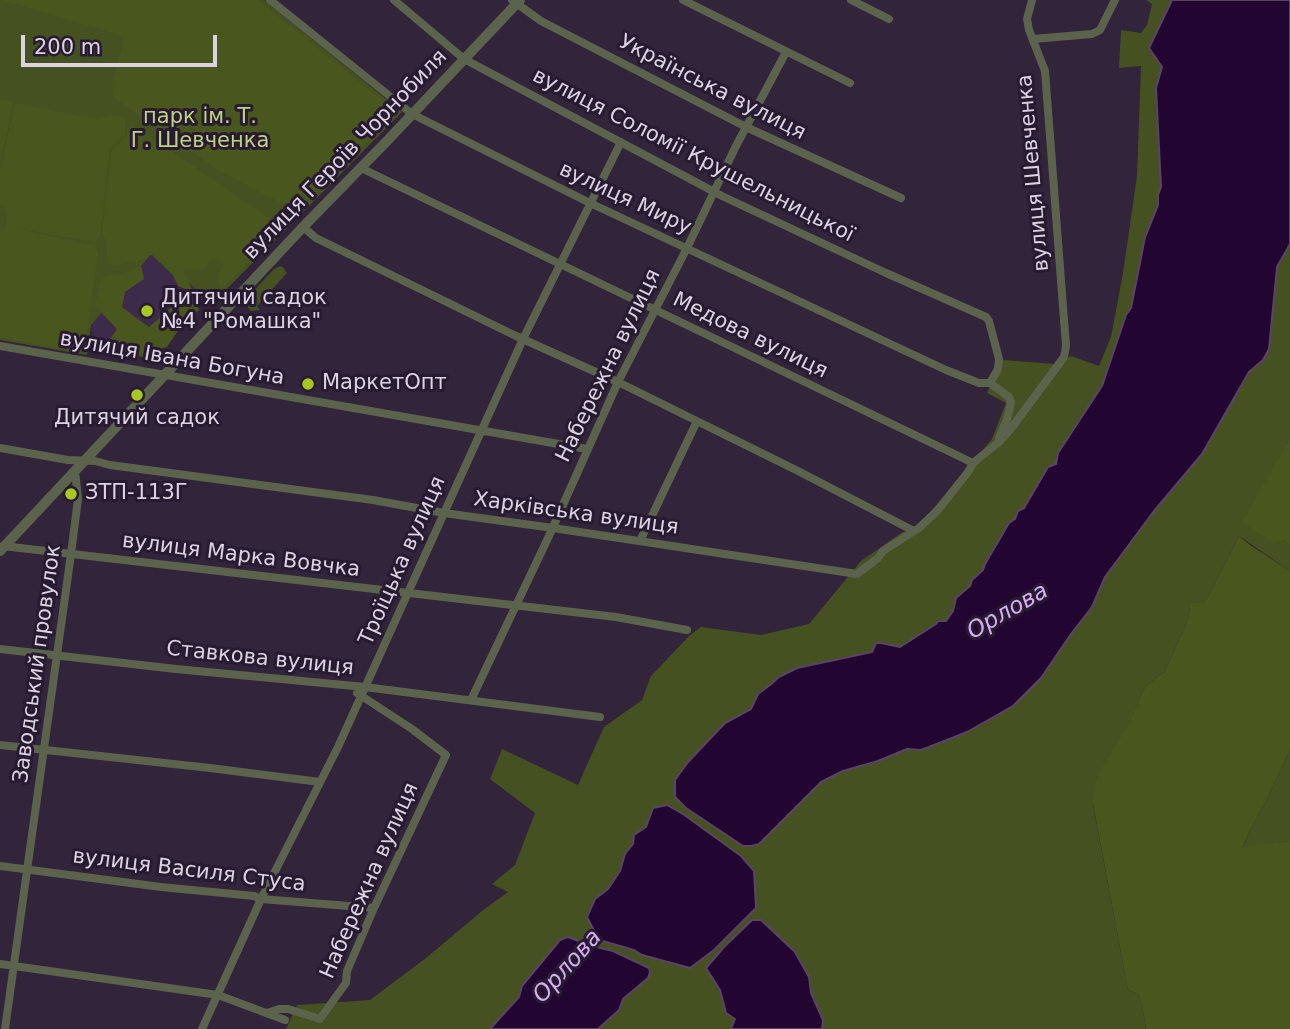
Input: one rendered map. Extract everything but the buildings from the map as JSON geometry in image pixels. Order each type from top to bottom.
[{"type":"street","name":"вулиця Миру","points":[[270,0],[412,114],[590,203],[946,370],[979,383],[990,383]]},
{"type":"street","name":"вулиця Соломії Крушельницької","points":[[394,0],[464,59],[714,191],[978,313],[989,321],[999,359],[999,369],[990,383]]},
{"type":"street","points":[[683,0],[850,83]]},
{"type":"street","points":[[851,0],[888,19]]},
{"type":"street","name":"вулиця Шевченка","points":[[996,444],[1053,374],[1064,357],[1066,346],[1045,71],[1027,19],[1032,0]]},
{"type":"street","points":[[1033,39],[1092,34],[1100,30],[1115,0]]},
{"type":"street","name":"вулиця Героїв Чорнобиля","points":[[2,548],[516,1]]},
{"type":"street","name":"Українська вулиця","points":[[516,1],[541,21],[746,127],[901,198]]},
{"type":"street","name":"Набережна вулиця","points":[[471,700],[553,528],[618,382],[786,52]]},
{"type":"street","name":"Троїцька вулиця","points":[[202,1029],[261,899],[338,747],[523,339],[621,142]]},
{"type":"street","name":"Медова вулиця","points":[[361,168],[973,463]]},
{"type":"street","points":[[303,227],[316,238],[618,382],[914,531],[938,510],[973,463],[996,444],[1007,419],[1010,403],[1009,397],[990,383]]},
{"type":"street","name":"вулиця Івана Богуна","points":[[0,346],[587,449]]},
{"type":"street","points":[[640,541],[697,421]]},
{"type":"street","name":"Харківська вулиця","points":[[0,448],[68,460],[85,460],[373,500],[444,513],[857,574],[883,551],[914,531]]},
{"type":"street","name":"Заводський провулок","points":[[5,1029],[78,499],[75,471]]},
{"type":"street","name":"вулиця Марка Вовчка","points":[[2,548],[616,617],[687,630]]},
{"type":"street","name":"Ставкова вулиця","points":[[0,649],[365,687],[600,717]]},
{"type":"street","points":[[350,686],[360,696]]},
{"type":"street","name":"Набережна вулиця","points":[[267,1013],[279,1009],[288,1010],[320,1019],[346,984],[347,971],[373,908],[446,755],[412,729],[360,696]]},
{"type":"street","points":[[0,746],[320,782]]},
{"type":"street","name":"вулиця Василя Стуса","points":[[0,866],[261,899],[373,908]]},
{"type":"street","points":[[0,964],[218,995],[285,1020]]},
{"type":"shaded area","name":"Дитячий садок №4 \"Ромашка\"","points":[[154,251],[204,297],[146,358],[94,347],[91,325]]},
{"type":"green space","name":"парк ім. Т. Г. Шевченка","points":[[0,0],[264,0],[402,112],[212,304],[154,251],[91,325],[87,355],[0,340]]},
{"type":"green space","points":[[2,0],[258,0],[395,110],[389,120],[299,209],[285,205],[218,170],[114,98],[112,83],[123,36]]},
{"type":"green space","points":[[1146,0],[1172,0],[1149,48],[1162,67],[1156,88],[1161,187],[1158,205],[1145,237],[1131,308],[1126,315],[1102,386],[1058,453],[1056,464],[1048,467],[1024,508],[1009,523],[983,570],[956,598],[953,611],[946,621],[936,624],[900,647],[881,643],[872,652],[779,677],[758,694],[751,709],[725,723],[675,780],[675,797],[759,844],[821,782],[843,771],[907,749],[922,750],[978,725],[1071,634],[1092,607],[1105,577],[1154,511],[1202,454],[1249,372],[1269,349],[1277,267],[1290,244],[1290,436],[1287,444],[1284,540],[1290,546],[1290,571],[1239,536],[1206,601],[1190,605],[1188,620],[1165,671],[1145,687],[1093,805],[1128,990],[1139,994],[1146,1029],[822,1029],[823,1020],[811,993],[809,977],[795,952],[761,920],[751,921],[724,947],[720,990],[726,1013],[735,1019],[731,1029],[598,1029],[618,1010],[623,999],[648,978],[649,968],[613,951],[568,937],[522,986],[519,997],[490,1029],[286,1029],[297,1005],[370,1000],[508,892],[492,884],[515,865],[535,813],[490,779],[502,749],[578,785],[604,727],[642,700],[651,676],[689,636],[701,627],[761,635],[809,624],[861,561],[901,533],[921,523],[992,439],[1006,403],[987,393],[1003,360],[1055,364],[1071,356],[1099,366],[1111,337],[1137,176],[1141,66],[1119,68],[1121,30],[1141,33],[1147,25],[1152,4]],"holes":[[[653,808],[683,814],[741,856],[754,871],[673,963],[599,940],[595,899],[608,889],[620,871],[625,854],[633,844],[634,835],[646,827]]]},
{"type":"green space","points":[[0,100],[13,102],[0,164]]},
{"type":"green space","points":[[15,103],[95,119],[121,116],[125,119],[125,135],[110,150],[98,239],[94,242],[15,228],[95,246],[98,253],[84,352],[0,338],[0,233],[6,226],[7,218],[5,209],[0,204],[0,172]]},
{"type":"green space","points":[[133,125],[272,220],[276,232],[221,291],[218,277],[224,261],[212,259],[203,270],[183,270],[193,292],[178,286],[173,275],[152,255],[143,260],[113,266],[107,263],[107,243],[102,234],[111,151],[127,135],[127,128]]},
{"type":"green space","points":[[141,265],[144,279],[125,292],[122,307],[149,327],[177,303],[183,307],[197,303],[199,310],[181,326],[167,347],[159,349],[149,363],[138,354],[104,348],[117,329],[95,306],[100,282],[105,276],[130,271]]},
{"type":"green space","points":[[280,266],[287,273],[257,306],[260,310],[251,311],[246,305],[249,296]]},
{"type":"green space","points":[[1290,436],[1290,546],[1284,540],[1273,543],[1242,522]]},
{"type":"green space","points":[[1239,536],[1290,571],[1290,750],[1243,847],[1290,841],[1290,1029],[1146,1029],[1139,994],[1128,990],[1093,804],[1094,787],[1100,771],[1126,729],[1145,687],[1165,671],[1188,620],[1190,604],[1206,601]]},
{"type":"green space","points":[[1290,750],[1290,841],[1243,848],[1249,832]]},
{"type":"water","name":"Орлова","points":[[1172,0],[1290,0],[1290,244],[1277,267],[1269,349],[1263,360],[1249,372],[1202,454],[1154,511],[1105,577],[1092,607],[1041,678],[1013,706],[952,738],[921,750],[907,749],[843,771],[821,782],[759,844],[743,846],[686,808],[675,797],[675,780],[688,762],[725,723],[751,709],[758,694],[779,677],[797,668],[872,652],[876,643],[900,647],[938,621],[946,621],[953,611],[956,598],[983,570],[1009,523],[1015,519],[1018,511],[1024,508],[1048,467],[1056,464],[1058,453],[1102,386],[1126,315],[1131,308],[1145,237],[1158,205],[1161,187],[1156,88],[1162,67],[1149,48]]},
{"type":"water","points":[[667,805],[741,856],[754,871],[756,908],[714,950],[690,968],[599,940],[587,917],[595,899],[608,889],[620,871],[625,854],[633,844],[634,835],[646,827],[653,808]]},
{"type":"water","points":[[752,920],[761,920],[795,952],[809,977],[811,993],[823,1020],[822,1029],[731,1029],[735,1019],[726,1013],[720,990],[706,968]]},
{"type":"water","name":"Орлова","points":[[568,937],[613,951],[649,968],[648,978],[623,999],[619,1010],[598,1029],[490,1029],[519,997],[522,986],[560,940]]},
{"type":"place","name":"Дитячий садок №4 \"Ромашка\"","points":[[147,311]]},
{"type":"place","name":"МаркетОпт","points":[[308,384]]},
{"type":"place","name":"Дитячий садок","points":[[137,395]]},
{"type":"place","name":"ЗТП-113Г","points":[[71,494]]}]
